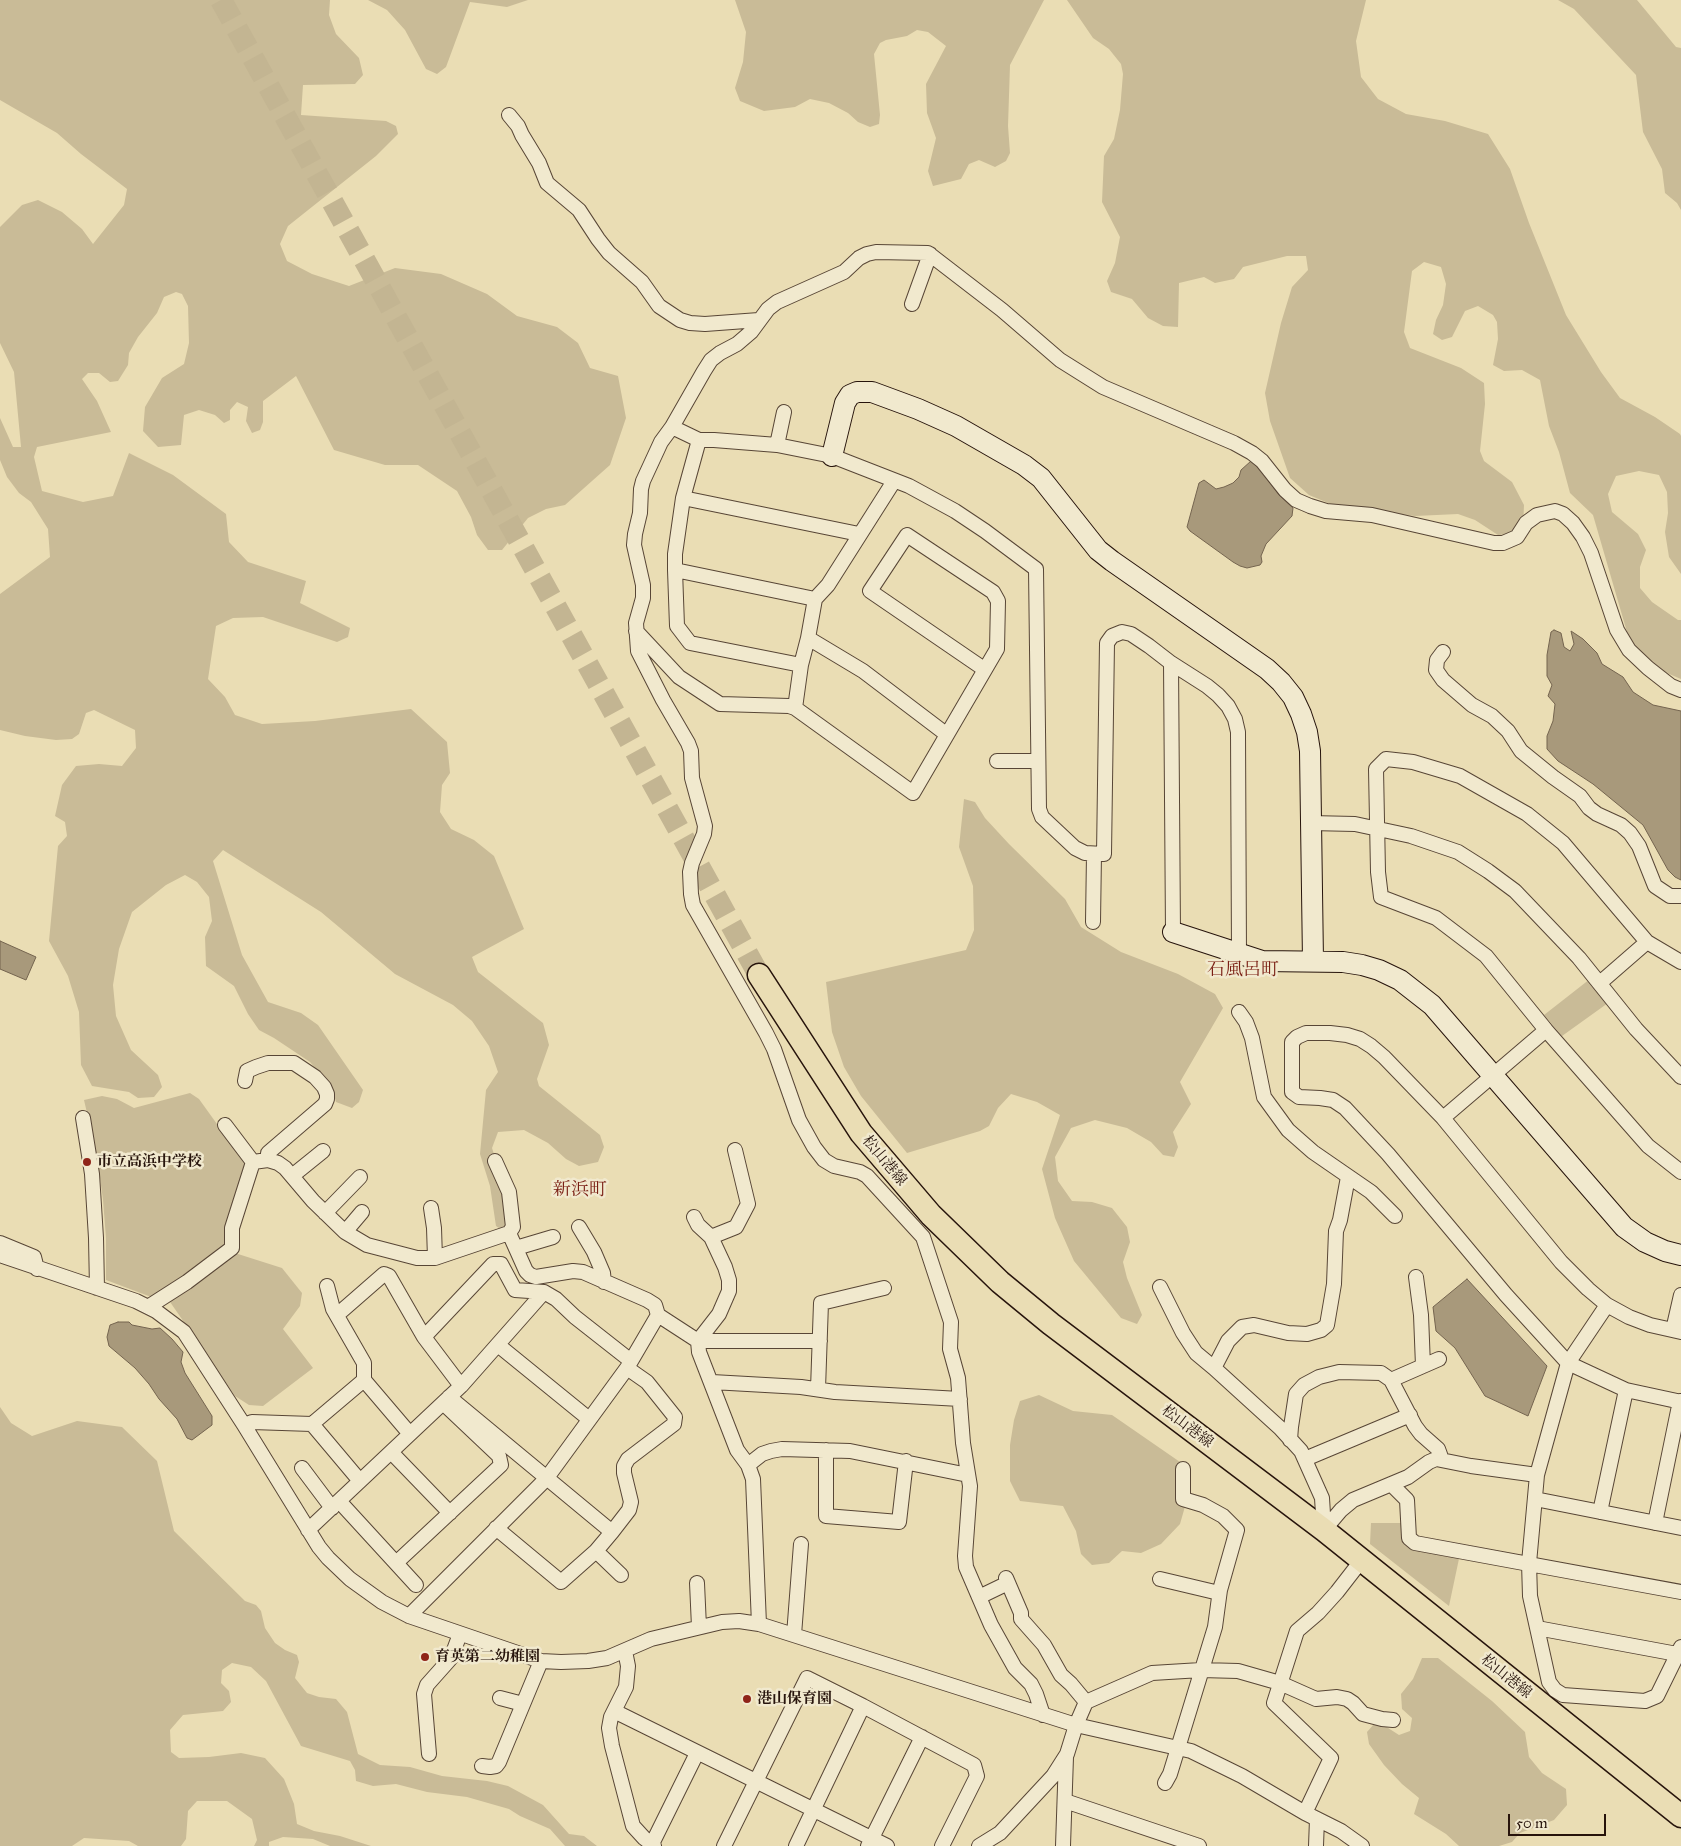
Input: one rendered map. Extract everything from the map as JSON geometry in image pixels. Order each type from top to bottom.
[{"type":"main road","name":"松山港線","points":[[759,975],[861,1133],[931,1215],[1000,1282],[1052,1324],[1324,1530],[1681,1816]]},
{"type":"street","points":[[509,115],[518,126],[539,163],[547,183],[579,210],[609,253],[642,282],[659,306],[680,320],[690,323],[705,324],[759,320]]},
{"type":"street","points":[[1043,1715],[1031,1684],[1015,1668],[991,1625],[965,1561],[970,1486],[963,1442],[956,1368],[950,1349],[951,1322],[923,1237],[867,1176],[860,1172],[834,1166],[824,1160],[814,1147],[799,1120],[774,1049],[693,905],[690,894],[690,872],[702,842],[705,826],[692,778],[691,751],[641,662],[638,652],[636,631],[643,592],[641,573],[634,545],[640,513],[641,489],[661,442],[672,427],[711,360],[737,344],[751,332],[768,309],[777,302],[844,272],[859,258],[868,254],[925,252],[1002,310],[1060,360],[1103,387],[1252,453],[1262,461],[1285,490],[1296,500],[1310,506],[1326,511],[1372,515],[1494,543],[1503,543],[1517,537],[1526,523],[1537,514],[1555,511],[1563,514],[1573,524],[1587,545],[1616,630],[1629,650],[1671,686],[1681,690]]},
{"type":"street","points":[[912,304],[930,254]]},
{"type":"street","points":[[832,456],[843,411],[847,399],[853,393],[868,391],[918,409],[956,426],[1030,469],[1055,494],[1098,550],[1267,669],[1281,682],[1293,697],[1302,714],[1310,751],[1313,961]]},
{"type":"street","points":[[777,445],[784,412]]},
{"type":"street","points":[[672,427],[699,440],[777,445],[832,456],[909,486],[985,531],[1036,569],[1039,810],[1042,817],[1075,848],[1085,853],[1104,854],[1107,643],[1112,636],[1117,633],[1128,633],[1218,695],[1228,706],[1235,719],[1238,732],[1239,954]]},
{"type":"street","points":[[699,440],[682,498],[675,554],[677,626],[690,643],[801,665]]},
{"type":"street","points":[[796,708],[801,665],[815,599],[828,585],[894,481]]},
{"type":"street","points":[[682,498],[859,534]]},
{"type":"street","points":[[636,631],[679,677],[720,704],[789,706],[796,708],[913,793],[997,649],[998,601],[992,592],[907,535],[870,591],[984,670]]},
{"type":"street","points":[[676,570],[815,599]]},
{"type":"street","points":[[808,638],[863,671],[946,734]]},
{"type":"street","points":[[1443,652],[1437,660],[1436,670],[1443,680],[1472,705],[1492,716],[1508,731],[1521,750],[1553,777],[1580,796],[1589,808],[1597,814],[1621,825],[1630,833],[1639,846],[1656,886],[1670,896],[1681,896]]},
{"type":"street","points":[[1172,663],[1174,932],[1262,961],[1343,962],[1379,970],[1400,980],[1432,1005],[1624,1227],[1645,1242],[1665,1251],[1681,1255]]},
{"type":"street","points":[[1681,962],[1647,942],[1563,843],[1527,814],[1460,776],[1413,762],[1386,760],[1376,770],[1378,872],[1381,897],[1436,918],[1486,956],[1546,1030],[1648,1146],[1681,1172]]},
{"type":"street","points":[[997,761],[1038,761]]},
{"type":"street","points":[[1310,823],[1355,824],[1411,836],[1458,852],[1488,871],[1515,891],[1601,982],[1636,1029],[1681,1077]]},
{"type":"street","points":[[1093,922],[1094,854]]},
{"type":"street","points":[[1601,982],[1647,942]]},
{"type":"street","points":[[1239,1012],[1246,1022],[1252,1038],[1264,1097],[1288,1130],[1313,1152],[1371,1192],[1395,1216]]},
{"type":"street","points":[[1443,1118],[1546,1030]]},
{"type":"street","points":[[1655,1523],[1680,1402],[1626,1390],[1568,1364],[1506,1295],[1388,1154],[1345,1108],[1333,1100],[1299,1097],[1292,1092],[1292,1042],[1297,1037],[1306,1033],[1348,1035],[1360,1039],[1384,1057],[1443,1118],[1561,1262],[1606,1305],[1650,1325],[1677,1331],[1681,1295]]},
{"type":"street","points":[[245,1081],[248,1071],[256,1067],[268,1063],[294,1063],[316,1077],[327,1094],[325,1104],[268,1153],[268,1160]]},
{"type":"street","points":[[83,1118],[92,1181],[97,1288]]},
{"type":"street","points":[[225,1125],[254,1162]]},
{"type":"street","points":[[711,1237],[736,1227],[754,1202],[735,1150]]},
{"type":"street","points":[[292,1176],[323,1151]]},
{"type":"street","points":[[254,1162],[268,1160],[278,1163],[345,1232],[367,1245],[417,1258],[435,1258],[509,1233],[512,1227],[509,1192],[495,1161]]},
{"type":"street","points":[[148,1307],[188,1282],[232,1248],[232,1228],[254,1162]]},
{"type":"street","points":[[325,1213],[360,1176]]},
{"type":"street","points":[[1214,1368],[1228,1342],[1242,1327],[1254,1325],[1288,1334],[1307,1334],[1321,1330],[1327,1325],[1334,1284],[1336,1231],[1340,1220],[1348,1177]]},
{"type":"street","points":[[431,1208],[435,1258]]},
{"type":"street","points":[[345,1232],[362,1212]]},
{"type":"street","points":[[694,1217],[698,1225],[711,1237],[729,1280],[729,1291],[719,1314],[698,1341],[699,1352],[737,1450],[748,1465],[753,1479],[759,1624]]},
{"type":"street","points":[[579,1227],[594,1252],[603,1274],[604,1282]]},
{"type":"street","points":[[509,1233],[526,1271],[530,1275],[579,1271],[647,1300],[655,1305],[658,1315],[698,1341],[820,1342]]},
{"type":"street","points":[[516,1248],[553,1236]]},
{"type":"street","points":[[0,1244],[34,1256],[37,1269]]},
{"type":"street","points":[[0,1255],[148,1307],[171,1321],[184,1332],[244,1424],[308,1530],[328,1558],[350,1579],[382,1602],[409,1616],[541,1661],[588,1661],[607,1658],[651,1639],[722,1622],[739,1621],[759,1624],[1076,1725],[1191,1751],[1210,1759],[1341,1831],[1362,1846]]},
{"type":"street","points":[[424,1337],[493,1264],[501,1264],[514,1290],[544,1292],[556,1299],[629,1364],[647,1382],[675,1417],[674,1424],[628,1459],[624,1466],[624,1473],[631,1502],[629,1510],[596,1551],[562,1582],[496,1528]]},
{"type":"street","points":[[337,1315],[384,1274],[389,1276],[424,1337],[461,1386]]},
{"type":"street","points":[[1416,1276],[1423,1294],[1424,1366]]},
{"type":"street","points":[[327,1286],[333,1309],[364,1363],[364,1380],[410,1434]]},
{"type":"street","points":[[1160,1287],[1183,1334],[1196,1353],[1301,1451],[1322,1498],[1324,1530]]},
{"type":"street","points":[[818,1389],[821,1304],[884,1288]]},
{"type":"street","points":[[308,1530],[461,1386],[544,1292]]},
{"type":"street","points":[[1538,1628],[1679,1650],[1657,1696],[1645,1701],[1563,1695],[1554,1690],[1550,1682],[1530,1596],[1529,1563],[1537,1475],[1568,1364],[1606,1305]]},
{"type":"street","points":[[409,1616],[546,1479],[629,1364],[658,1315]]},
{"type":"street","points":[[498,1344],[589,1419]]},
{"type":"street","points":[[1391,1380],[1439,1359]]},
{"type":"street","points":[[1290,1440],[1296,1394],[1304,1384],[1319,1377],[1339,1372],[1381,1373],[1391,1380],[1421,1434],[1438,1449],[1442,1460]]},
{"type":"street","points":[[244,1424],[252,1422],[312,1424],[364,1380]]},
{"type":"street","points":[[712,1382],[801,1387],[835,1392],[960,1399]]},
{"type":"street","points":[[1600,1512],[1626,1390]]},
{"type":"street","points":[[446,1400],[612,1532]]},
{"type":"street","points":[[396,1562],[498,1469],[501,1461],[499,1456],[446,1400]]},
{"type":"street","points":[[1305,1459],[1410,1415]]},
{"type":"street","points":[[312,1424],[360,1482]]},
{"type":"street","points":[[748,1465],[762,1454],[782,1449],[850,1451],[968,1475]]},
{"type":"street","points":[[826,1450],[826,1516],[899,1522],[906,1462]]},
{"type":"street","points":[[391,1452],[450,1513]]},
{"type":"street","points":[[1324,1530],[1341,1510],[1353,1500],[1408,1477],[1436,1459],[1537,1475]]},
{"type":"street","points":[[302,1468],[396,1562],[416,1585]]},
{"type":"street","points":[[1165,1783],[1170,1774],[1215,1627],[1219,1593],[1237,1530],[1223,1516],[1203,1505],[1182,1499],[1183,1469]]},
{"type":"street","points":[[1391,1484],[1407,1500],[1409,1538],[1415,1542],[1681,1592]]},
{"type":"street","points":[[1535,1499],[1681,1528]]},
{"type":"street","points":[[794,1635],[801,1544]]},
{"type":"street","points":[[596,1551],[621,1575]]},
{"type":"street","points":[[1316,1846],[1311,1816],[1331,1758],[1274,1703],[1297,1631],[1337,1592],[1361,1561]]},
{"type":"street","points":[[1160,1579],[1219,1593]]},
{"type":"street","points":[[979,1597],[1007,1580],[1021,1612],[1021,1619],[1044,1645],[1061,1675],[1086,1702]]},
{"type":"street","points":[[697,1582],[699,1627]]},
{"type":"street","points":[[429,1754],[424,1694],[427,1685],[451,1658],[460,1634]]},
{"type":"street","points":[[626,1651],[628,1666],[626,1687],[614,1711],[610,1728],[612,1746],[633,1826],[653,1845],[697,1753]]},
{"type":"street","points":[[482,1766],[496,1766],[499,1762],[541,1661]]},
{"type":"street","points":[[980,1846],[999,1839],[1053,1776],[1066,1754],[1086,1702],[1152,1673],[1201,1670],[1238,1671],[1280,1683],[1316,1699],[1337,1697],[1347,1699],[1354,1703],[1362,1714],[1382,1720],[1393,1720]]},
{"type":"street","points":[[724,1846],[806,1678],[974,1765],[977,1776],[942,1846]]},
{"type":"street","points":[[500,1698],[523,1704]]},
{"type":"street","points":[[796,1846],[863,1706]]},
{"type":"street","points":[[614,1711],[814,1811],[870,1842],[887,1846]]},
{"type":"street","points":[[870,1842],[922,1737]]},
{"type":"street","points":[[1063,1846],[1066,1754]]},
{"type":"street","points":[[1065,1801],[1199,1846]]},
{"type":"shaded area","points":[[0,0],[330,0],[329,15],[336,34],[359,58],[363,75],[355,84],[303,85],[301,115],[386,121],[396,126],[398,134],[376,156],[288,226],[280,244],[287,261],[312,274],[349,286],[395,268],[441,274],[487,294],[517,316],[557,327],[578,343],[590,368],[618,376],[626,418],[610,465],[565,505],[546,509],[528,518],[502,550],[488,550],[477,535],[471,517],[457,491],[418,465],[385,465],[334,450],[296,376],[263,401],[263,422],[260,430],[252,433],[246,421],[248,407],[237,402],[230,410],[230,420],[224,423],[215,415],[199,410],[184,415],[181,445],[158,447],[143,431],[145,407],[162,378],[184,364],[189,343],[188,306],[182,294],[176,292],[164,297],[157,313],[138,337],[129,353],[128,365],[118,381],[110,382],[99,373],[88,373],[82,379],[97,401],[111,432],[37,447],[34,457],[42,491],[83,502],[113,496],[129,453],[173,475],[226,514],[229,542],[248,562],[306,581],[300,603],[350,628],[348,637],[337,642],[263,617],[233,618],[216,626],[208,679],[225,697],[235,715],[262,724],[315,721],[411,709],[447,742],[450,773],[442,785],[440,812],[451,829],[474,840],[494,856],[524,929],[472,957],[478,972],[543,1023],[549,1045],[537,1079],[539,1086],[600,1135],[604,1147],[598,1162],[579,1166],[566,1159],[548,1143],[524,1130],[498,1132],[492,1148],[506,1191],[508,1226],[502,1230],[496,1226],[490,1186],[480,1154],[486,1090],[498,1072],[489,1046],[472,1021],[453,1005],[395,974],[321,912],[223,850],[213,861],[242,955],[268,1002],[301,1013],[318,1025],[363,1090],[359,1102],[352,1108],[336,1102],[332,1087],[310,1062],[259,1030],[248,1014],[234,986],[206,966],[205,937],[212,921],[209,897],[197,882],[185,875],[166,885],[132,912],[119,949],[113,985],[116,1016],[131,1050],[158,1075],[162,1087],[154,1097],[138,1098],[129,1092],[92,1086],[81,1065],[79,1012],[68,976],[49,941],[58,846],[67,836],[65,822],[55,816],[62,785],[76,766],[99,764],[122,766],[136,748],[135,730],[94,710],[86,713],[79,734],[72,739],[56,740],[25,736],[0,730],[0,594],[50,557],[48,529],[31,502],[19,493],[7,477],[0,460],[0,418],[13,447],[21,447],[14,372],[0,343],[0,227],[22,205],[38,200],[62,212],[82,229],[93,244],[124,205],[127,189],[57,133],[0,100]]},
{"type":"shaded area","points":[[368,0],[528,0],[507,7],[470,2],[446,67],[437,74],[426,69],[405,30],[387,10]]},
{"type":"shaded area","points":[[735,0],[1044,0],[1010,65],[1008,126],[1010,153],[1006,161],[995,167],[979,160],[969,164],[961,179],[933,186],[928,171],[936,138],[927,113],[926,84],[946,46],[928,32],[917,30],[907,36],[886,40],[880,43],[874,54],[880,115],[879,124],[870,127],[858,122],[848,113],[829,103],[810,99],[795,107],[764,111],[740,101],[735,88],[743,62],[746,32]]},
{"type":"shaded area","points":[[1067,0],[1366,0],[1356,41],[1361,77],[1378,99],[1406,114],[1445,121],[1488,134],[1510,169],[1529,223],[1566,315],[1601,372],[1620,398],[1655,417],[1681,436],[1681,574],[1669,557],[1665,532],[1668,513],[1667,492],[1659,475],[1639,471],[1616,476],[1608,494],[1612,512],[1638,534],[1646,550],[1640,567],[1640,588],[1652,602],[1678,620],[1681,620],[1681,679],[1655,668],[1629,639],[1593,515],[1570,493],[1559,452],[1549,426],[1540,380],[1522,370],[1504,371],[1493,365],[1498,339],[1497,322],[1493,315],[1478,306],[1465,311],[1452,337],[1442,340],[1433,334],[1436,320],[1443,305],[1446,284],[1441,267],[1424,262],[1412,271],[1404,332],[1410,348],[1461,368],[1484,383],[1485,404],[1480,451],[1484,461],[1512,482],[1524,505],[1523,528],[1517,534],[1498,535],[1475,520],[1458,514],[1415,516],[1333,505],[1309,495],[1290,478],[1270,421],[1265,393],[1281,323],[1292,287],[1308,270],[1306,256],[1287,256],[1243,267],[1234,279],[1215,283],[1204,277],[1179,283],[1178,327],[1163,326],[1148,318],[1132,299],[1111,292],[1107,281],[1115,263],[1120,237],[1102,202],[1104,156],[1114,139],[1120,110],[1123,74],[1121,64],[1109,49],[1093,38]]},
{"type":"shaded area","points":[[1558,0],[1637,0],[1676,47],[1681,48],[1681,210],[1677,203],[1665,193],[1662,169],[1643,132],[1636,75],[1574,9]]},
{"type":"shaded area","points":[[1251,461],[1260,469],[1279,495],[1293,508],[1292,516],[1266,544],[1261,556],[1262,562],[1260,565],[1247,568],[1233,562],[1187,527],[1199,483],[1204,480],[1216,489],[1224,487],[1233,483],[1239,477],[1241,470]]},
{"type":"shaded area","points":[[1554,630],[1561,633],[1564,647],[1570,651],[1574,644],[1571,631],[1583,639],[1597,653],[1602,664],[1623,677],[1633,692],[1653,705],[1681,711],[1681,880],[1668,870],[1643,825],[1593,784],[1558,761],[1547,749],[1547,736],[1553,721],[1555,704],[1548,696],[1552,685],[1547,676],[1547,655],[1551,632]]},
{"type":"shaded area","points":[[964,799],[975,802],[985,818],[1009,844],[1065,899],[1081,927],[1121,952],[1178,974],[1215,994],[1223,1008],[1180,1082],[1191,1104],[1173,1132],[1178,1147],[1174,1157],[1163,1155],[1151,1142],[1127,1128],[1095,1120],[1071,1128],[1055,1157],[1058,1181],[1072,1201],[1092,1202],[1112,1208],[1127,1227],[1130,1242],[1123,1262],[1127,1278],[1142,1315],[1137,1324],[1121,1318],[1074,1261],[1055,1218],[1042,1169],[1060,1115],[1037,1102],[1011,1094],[998,1108],[989,1126],[980,1131],[907,1153],[861,1096],[844,1067],[832,1032],[826,982],[966,950],[974,930],[973,886],[959,847]]},
{"type":"shaded area","points":[[0,941],[36,957],[26,980],[0,969]]},
{"type":"shaded area","points":[[1590,979],[1608,1003],[1562,1036],[1544,1015]]},
{"type":"shaded area","points":[[190,1093],[199,1099],[245,1163],[226,1228],[227,1247],[154,1298],[106,1280],[106,1238],[103,1200],[97,1156],[84,1100],[102,1096],[117,1099],[134,1108]]},
{"type":"shaded area","points":[[230,1254],[238,1254],[282,1268],[302,1293],[300,1306],[283,1329],[313,1368],[263,1406],[249,1405],[235,1396],[168,1299]]},
{"type":"shaded area","points":[[1467,1279],[1547,1366],[1528,1416],[1485,1396],[1455,1348],[1436,1331],[1433,1307]]},
{"type":"shaded area","points":[[118,1322],[129,1322],[132,1325],[152,1329],[160,1328],[172,1339],[183,1352],[181,1362],[185,1373],[212,1416],[212,1425],[192,1440],[187,1438],[177,1419],[159,1399],[149,1384],[135,1368],[109,1346],[107,1337],[110,1325]]},
{"type":"shaded area","points":[[1039,1395],[1073,1411],[1112,1415],[1180,1462],[1186,1503],[1180,1524],[1161,1544],[1141,1553],[1122,1551],[1109,1563],[1092,1565],[1081,1554],[1076,1531],[1063,1506],[1020,1501],[1010,1481],[1010,1445],[1014,1420],[1020,1401]]},
{"type":"shaded area","points":[[0,1407],[11,1423],[32,1436],[77,1421],[122,1427],[157,1461],[174,1531],[245,1601],[256,1605],[261,1611],[265,1628],[275,1643],[297,1655],[299,1662],[295,1678],[307,1693],[336,1699],[347,1712],[358,1754],[380,1765],[410,1767],[442,1776],[487,1781],[508,1786],[543,1805],[569,1834],[584,1836],[597,1846],[565,1846],[550,1829],[509,1809],[467,1797],[427,1792],[396,1784],[373,1786],[356,1781],[355,1770],[350,1761],[301,1746],[266,1681],[251,1667],[232,1663],[222,1670],[221,1683],[229,1691],[231,1702],[223,1711],[183,1715],[170,1730],[171,1752],[179,1758],[241,1753],[265,1758],[284,1779],[294,1804],[297,1824],[314,1831],[340,1836],[371,1846],[330,1846],[313,1839],[283,1837],[269,1842],[269,1846],[254,1846],[257,1840],[252,1819],[227,1801],[197,1801],[188,1811],[186,1839],[181,1846],[138,1846],[129,1841],[84,1838],[72,1846],[0,1846]]},
{"type":"shaded area","points":[[1371,1523],[1405,1523],[1406,1544],[1460,1554],[1449,1606],[1370,1544]]},
{"type":"shaded area","points":[[1422,1658],[1438,1658],[1492,1701],[1525,1732],[1529,1757],[1542,1773],[1566,1789],[1567,1805],[1554,1820],[1520,1833],[1512,1842],[1499,1846],[1459,1846],[1446,1834],[1414,1814],[1419,1798],[1384,1765],[1369,1744],[1367,1732],[1374,1724],[1385,1726],[1399,1735],[1410,1731],[1412,1718],[1402,1709],[1401,1694],[1413,1679]]},
{"type":"tunnel","points":[[221,0],[759,975]]},
{"type":"place","name":"市立高浜中学校","points":[[87,1162]]},
{"type":"place","name":"育英第二幼稚園","points":[[425,1657]]},
{"type":"place","name":"港山保育園","points":[[747,1699]]},
{"type":"district","name":"石風呂町","points":[[1243,971]]},
{"type":"district","name":"新浜町","points":[[580,1191]]}]
